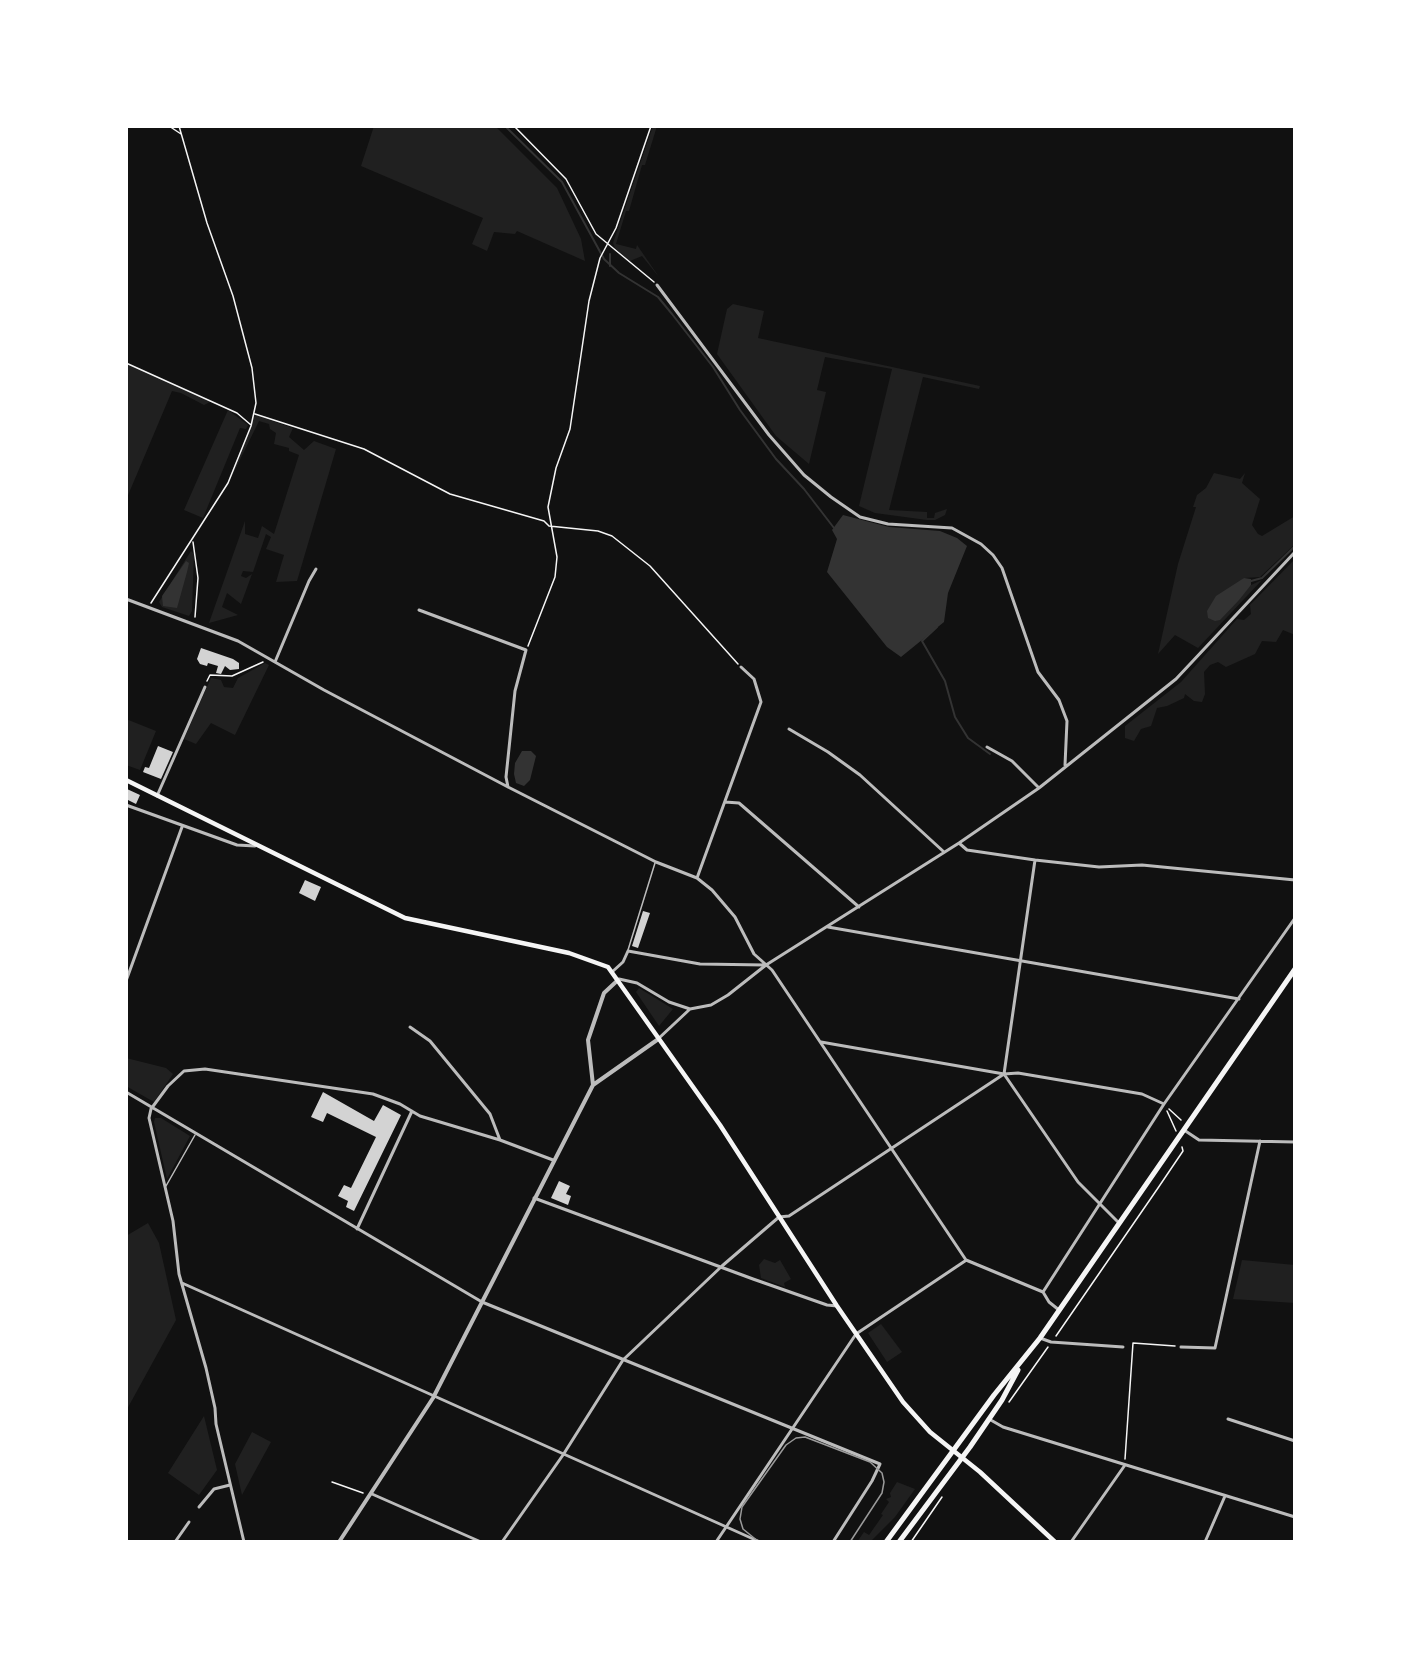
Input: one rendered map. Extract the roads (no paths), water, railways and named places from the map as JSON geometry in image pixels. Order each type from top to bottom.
[{"type":"main road","points":[[126,780],[405,918],[570,953],[608,967],[619,979],[657,1040],[720,1125],[837,1306],[903,1402],[930,1432],[963,1458],[1055,1542]]},
{"type":"main road","points":[[886,1542],[994,1395],[1040,1338],[1295,969]]},
{"type":"main road","points":[[899,1542],[963,1458],[989,1419],[1023,1360]]},
{"type":"street","points":[[657,285],[769,435],[804,474],[831,497],[860,518],[888,524],[952,528],[981,544],[993,555],[1002,568],[1038,672],[1059,700],[1067,721],[1065,765]]},
{"type":"street","points":[[592,1085],[588,1040],[604,993],[619,979],[637,983],[669,1002],[690,1009],[711,1005],[766,965],[959,843],[1039,789],[1065,765],[1176,679],[1295,552]]},
{"type":"street","points":[[275,662],[316,569]]},
{"type":"street","points":[[126,598],[238,641],[508,787],[656,862],[697,878],[712,890],[735,917],[754,954],[766,965],[821,1042],[966,1260],[1043,1292],[1049,1302],[1059,1310]]},
{"type":"street","points":[[419,610],[526,650],[515,691],[506,777],[508,787]]},
{"type":"street","points":[[697,878],[760,702],[754,678],[741,667]]},
{"type":"street","points":[[157,796],[205,687]]},
{"type":"street","points":[[789,729],[828,752],[860,775],[944,852]]},
{"type":"street","points":[[987,747],[1012,761],[1039,789]]},
{"type":"street","points":[[725,802],[739,804],[859,907]]},
{"type":"street","points":[[126,805],[237,845],[260,846]]},
{"type":"street","points":[[126,981],[182,827]]},
{"type":"street","points":[[959,843],[968,850],[1035,860],[1099,867],[1142,865],[1295,880]]},
{"type":"street","points":[[1035,860],[1004,1074],[1078,1182],[1119,1223]]},
{"type":"street","points":[[1043,1292],[1164,1104],[1295,918]]},
{"type":"street","points":[[828,927],[1239,999]]},
{"type":"street","points":[[612,972],[623,962],[628,951],[700,964],[766,965]]},
{"type":"street","points":[[339,1542],[433,1398],[592,1085],[657,1040],[690,1009]]},
{"type":"street","points":[[410,1027],[430,1041],[490,1114],[500,1140]]},
{"type":"street","points":[[821,1042],[1004,1074],[1018,1073],[1142,1094],[1164,1104]]},
{"type":"street","points":[[244,1542],[207,1375],[182,1283],[165,1186],[149,1118],[151,1109],[177,1076],[189,1069],[222,1070],[373,1094],[437,1122],[500,1140],[553,1160]]},
{"type":"street","points":[[502,1542],[563,1455],[623,1360],[722,1266],[779,1217],[789,1216],[1004,1074]]},
{"type":"street","points":[[126,1092],[151,1109],[482,1302],[880,1464],[872,1481],[833,1542]]},
{"type":"street","points":[[357,1229],[412,1111]]},
{"type":"street","points":[[1184,1130],[1199,1140],[1295,1142]]},
{"type":"street","points":[[1181,1347],[1215,1348],[1258,1160],[1260,1141]]},
{"type":"street","points":[[534,1198],[827,1305],[837,1306]]},
{"type":"street","points":[[716,1542],[794,1430],[856,1334],[966,1260]]},
{"type":"street","points":[[182,1283],[420,1389],[433,1398],[760,1542]]},
{"type":"street","points":[[1040,1338],[1052,1342],[1123,1347]]},
{"type":"street","points":[[989,1419],[1003,1427],[1295,1517]]},
{"type":"street","points":[[1228,1419],[1295,1441]]},
{"type":"street","points":[[1071,1542],[1125,1465]]},
{"type":"street","points":[[199,1507],[214,1489],[230,1485]]},
{"type":"street","points":[[372,1494],[481,1542]]},
{"type":"street","points":[[1205,1542],[1225,1496]]},
{"type":"street","points":[[175,1542],[189,1522]]},
{"type":"lane","points":[[628,951],[656,862]]},
{"type":"lane","points":[[165,1186],[195,1134]]},
{"type":"waterway","points":[[505,126],[562,182],[604,259],[619,273],[658,297],[672,314],[713,367],[740,410],[776,459],[804,489],[834,528]]},
{"type":"waterway","points":[[610,254],[610,266]]},
{"type":"waterway","points":[[1251,581],[1262,578],[1295,546]]},
{"type":"waterway","points":[[937,627],[922,641],[945,681],[955,717],[968,738],[990,754]]},
{"type":"tram line","points":[[759,1542],[743,1529],[740,1519],[742,1507],[786,1445],[796,1438],[805,1437],[870,1462],[882,1473],[884,1482],[882,1493],[850,1542]]}]
